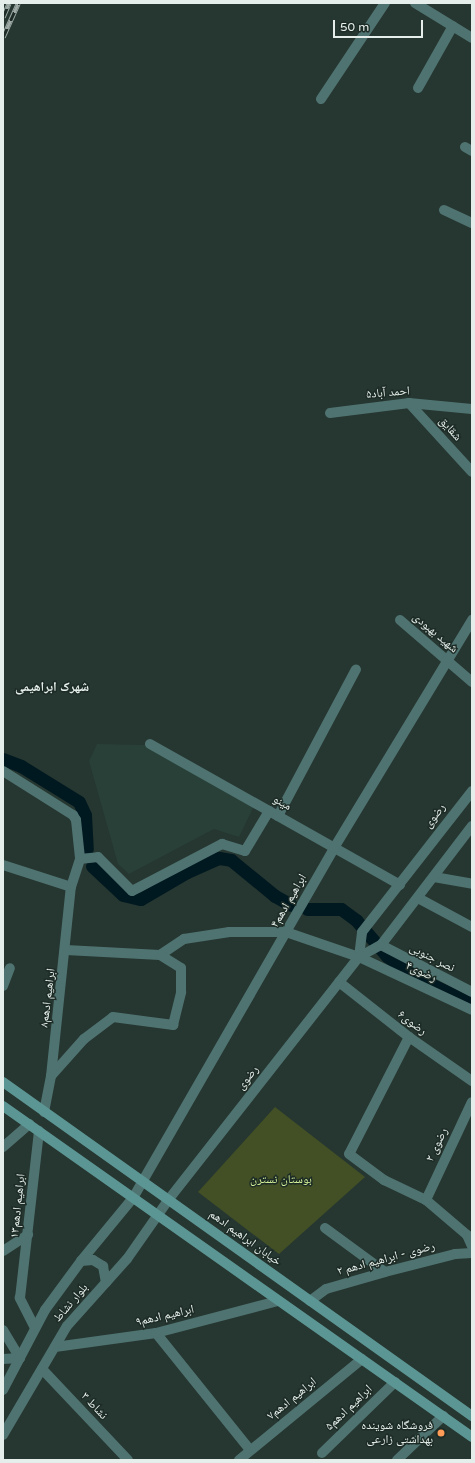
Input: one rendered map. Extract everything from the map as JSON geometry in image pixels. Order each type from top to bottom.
[{"type":"street","points":[[321,98],[385,3]]},
{"type":"street","points":[[415,3],[472,38]]},
{"type":"street","points":[[418,88],[453,26]]},
{"type":"street","points":[[444,210],[472,223]]},
{"type":"street","name":"احمد آباد۵","points":[[330,413],[409,403],[472,409]]},
{"type":"street","name":"شقایق","points":[[409,403],[472,472]]},
{"type":"street","name":"شهید بهبودی","points":[[400,620],[472,682]]},
{"type":"street","name":"ابراهیم ادهم۴","points":[[133,1198],[334,848],[472,620]]},
{"type":"street","points":[[3,771],[73,815],[76,820],[80,859],[98,857],[132,891],[222,844],[245,851],[273,813],[356,669]]},
{"type":"street","name":"مینو","points":[[150,744],[400,885]]},
{"type":"street","name":"رضوی","points":[[359,957],[362,932],[472,791]]},
{"type":"street","name":"رضوی","points":[[158,1215],[359,957],[381,945],[472,826]]},
{"type":"street","name":"ابراهیم ادهم۸","points":[[44,1112],[52,1076],[66,950],[71,887],[80,859]]},
{"type":"street","points":[[3,865],[71,887]]},
{"type":"street","points":[[434,877],[472,884]]},
{"type":"street","points":[[418,898],[472,927]]},
{"type":"street","name":"رضوی۴","points":[[160,955],[184,939],[229,932],[286,932],[359,957],[472,1010]]},
{"type":"street","name":"نصر جنوبی","points":[[381,945],[472,992]]},
{"type":"street","points":[[52,1076],[84,1039],[113,1017],[173,1025],[181,992],[181,968],[160,955],[66,950]]},
{"type":"street","points":[[3,986],[10,968]]},
{"type":"street","name":"رضوی۶","points":[[339,982],[409,1037],[472,1081]]},
{"type":"street","points":[[409,1037],[349,1154],[384,1180],[426,1200],[467,1235],[472,1246]]},
{"type":"street","name":"خیابان ابراهیم ادهم","points":[[3,1082],[472,1416]]},
{"type":"street","name":"رضوی ۲","points":[[426,1200],[472,1102]]},
{"type":"street","points":[[3,1106],[472,1437]]},
{"type":"street","points":[[3,1147],[29,1124]]},
{"type":"street","name":"ابراهیم ادهم۱۳","points":[[35,1328],[20,1298],[39,1131]]},
{"type":"street","name":"بلوار نشاط","points":[[3,1390],[45,1310],[81,1260],[133,1198]]},
{"type":"street","name":"بلوار نشاط","points":[[3,1435],[67,1326],[127,1259],[158,1215]]},
{"type":"street","points":[[325,1228],[385,1272]]},
{"type":"street","points":[[3,1251],[28,1235]]},
{"type":"street","name":"رضوی - ابراهیم ادهم ۲","points":[[310,1301],[326,1289],[455,1254],[472,1253]]},
{"type":"street","points":[[81,1260],[93,1260],[103,1266],[106,1283]]},
{"type":"street","name":"ابراهیم ادهم۹","points":[[55,1347],[156,1333],[278,1301]]},
{"type":"street","points":[[3,1330],[20,1358]]},
{"type":"street","points":[[156,1333],[250,1450]]},
{"type":"street","points":[[3,1358],[20,1358]]},
{"type":"street","name":"ابراهیم ادهم۷","points":[[239,1460],[362,1359]]},
{"type":"street","name":"نشاط ۳","points":[[42,1369],[128,1460]]},
{"type":"street","name":"ابراهیم ادهم۵","points":[[322,1453],[395,1382]]},
{"type":"street","points":[[397,1460],[443,1416]]},
{"type":"shaded area","points":[[97,744],[146,745],[254,806],[239,837],[214,829],[129,874],[118,864],[89,761]]},
{"type":"green space","name":"بوستان نسترن","points":[[275,1107],[365,1177],[279,1254],[198,1192]]},
{"type":"waterway","points":[[3,759],[21,766],[79,802],[85,815],[87,849]]},
{"type":"waterway","points":[[92,866],[123,895],[141,899],[187,872],[219,858],[231,860],[275,896],[291,905]]},
{"type":"waterway","points":[[307,909],[341,909],[356,920],[387,956],[412,975],[472,1004]]},
{"type":"railway","points":[[3,17],[9,3]]},
{"type":"railway","points":[[3,37],[18,3]]},
{"type":"place","name":"فروشگاه شوینده بهداشتی زارعی","points":[[441,1433]]},
{"type":"district","name":"شهرک ابراهیمی","points":[[52,687]]}]
